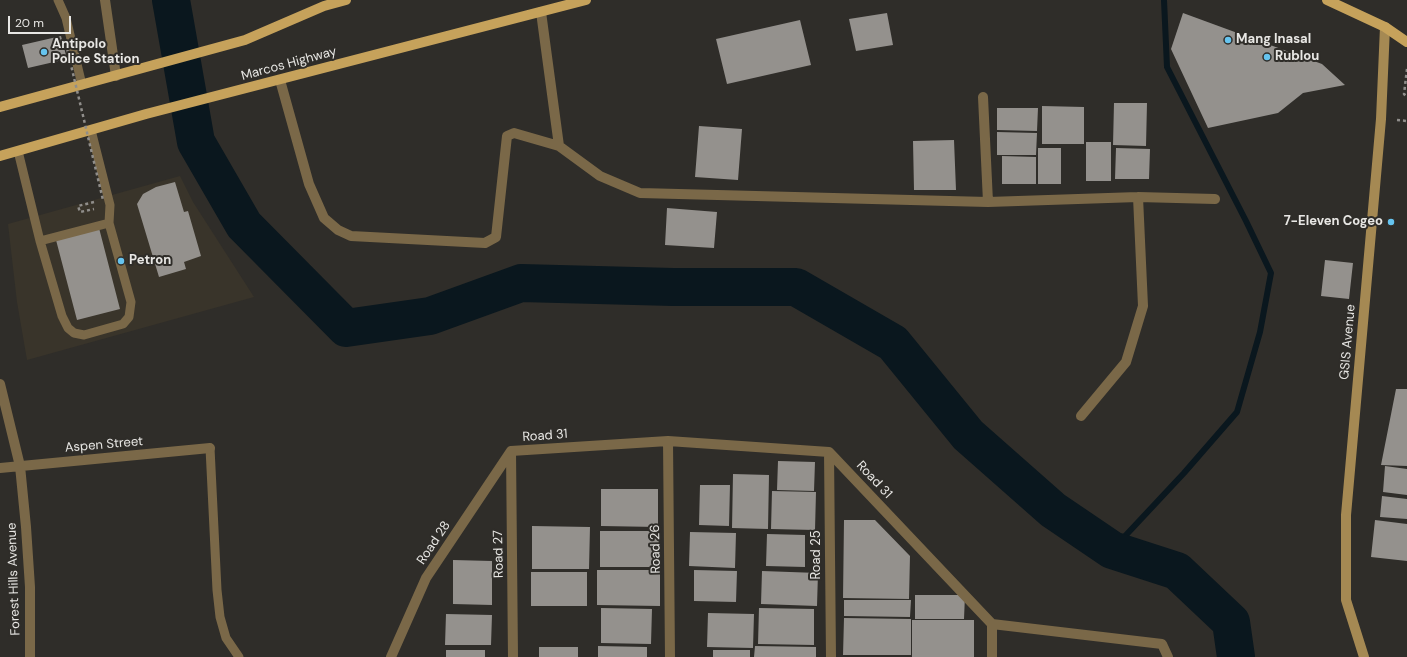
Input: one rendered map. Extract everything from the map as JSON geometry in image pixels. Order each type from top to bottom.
[{"type":"main road","points":[[0,107],[245,40],[324,6],[346,0]]},
{"type":"main road","name":"Marcos Highway","points":[[0,156],[146,114],[586,0]]},
{"type":"main road","points":[[1327,0],[1385,27],[1407,42]]},
{"type":"street","points":[[105,0],[116,76]]},
{"type":"street","points":[[541,12],[558,146]]},
{"type":"street","name":"GSIS Avenue","points":[[1364,657],[1346,600],[1346,515],[1379,134],[1385,27]]},
{"type":"street","points":[[280,80],[309,184],[321,212],[324,218],[338,230],[351,236],[486,243],[496,237],[507,136],[514,133],[558,146],[600,176],[640,194],[988,202],[1138,197],[1215,199]]},
{"type":"street","points":[[983,98],[988,202]]},
{"type":"street","points":[[1081,416],[1126,362],[1142,306],[1138,197]]},
{"type":"street","name":"Forest Hills Avenue","points":[[0,384],[20,466],[30,587],[30,657]]},
{"type":"street","name":"Road 31","points":[[511,452],[668,441],[829,452],[992,624]]},
{"type":"street","name":"Road 26","points":[[668,441],[670,657]]},
{"type":"street","name":"Aspen Street","points":[[0,468],[210,448]]},
{"type":"street","name":"Road 28","points":[[391,657],[426,578],[511,452]]},
{"type":"street","name":"Road 27","points":[[511,452],[513,657]]},
{"type":"street","name":"Road 25","points":[[829,452],[831,657]]},
{"type":"street","points":[[992,657],[992,624],[1162,644],[1168,657]]},
{"type":"lane","points":[[58,0],[66,18],[82,85]]},
{"type":"lane","points":[[18,151],[40,241],[62,316],[68,328],[74,333],[84,335],[123,324],[129,317],[131,302],[109,223],[91,130]]},
{"type":"lane","points":[[40,241],[109,223]]},
{"type":"lane","points":[[210,448],[217,590],[220,617],[226,638],[239,657]]},
{"type":"path","points":[[66,44],[106,203]]},
{"type":"path","points":[[1407,69],[1404,94],[1407,97]]},
{"type":"path","points":[[106,203],[80,212],[78,206],[106,203]]},
{"type":"shaded area","name":"Petron","points":[[180,176],[193,202],[254,297],[27,360],[17,302],[8,224]]},
{"type":"building","points":[[887,13],[893,45],[856,51],[849,19]]},
{"type":"building","points":[[1183,13],[1322,64],[1345,85],[1303,93],[1278,113],[1208,128],[1171,49]]},
{"type":"building","points":[[800,20],[811,65],[727,84],[716,39]]},
{"type":"building","name":"Antipolo Police Station","points":[[61,36],[67,59],[28,68],[22,45]]},
{"type":"building","points":[[1114,103],[1147,103],[1146,146],[1113,145]]},
{"type":"building","points":[[1042,106],[1084,107],[1084,144],[1042,144]]},
{"type":"building","points":[[997,108],[1038,108],[1037,131],[997,130]]},
{"type":"building","points":[[699,126],[742,129],[738,180],[695,177]]},
{"type":"building","points":[[997,132],[1037,133],[1036,155],[997,155]]},
{"type":"building","points":[[954,140],[956,190],[914,190],[913,141]]},
{"type":"building","points":[[1086,142],[1111,142],[1111,181],[1086,181]]},
{"type":"building","points":[[1038,148],[1061,148],[1061,184],[1038,184]]},
{"type":"building","points":[[1116,148],[1150,149],[1149,179],[1115,179]]},
{"type":"building","points":[[1002,156],[1036,157],[1036,184],[1002,184]]},
{"type":"building","points":[[175,182],[184,212],[188,211],[201,256],[184,262],[186,269],[159,277],[137,204],[143,194],[156,187]]},
{"type":"building","points":[[667,208],[717,212],[714,248],[665,245]]},
{"type":"building","points":[[99,228],[120,309],[77,320],[56,240]]},
{"type":"building","points":[[1325,260],[1353,263],[1349,299],[1321,296]]},
{"type":"building","points":[[1396,389],[1407,389],[1407,466],[1381,465]]},
{"type":"building","points":[[778,461],[815,462],[814,491],[777,490]]},
{"type":"building","points":[[1385,466],[1407,469],[1407,495],[1383,492]]},
{"type":"building","points":[[733,474],[769,475],[768,529],[732,528]]},
{"type":"building","points":[[700,485],[730,485],[729,526],[699,525]]},
{"type":"building","points":[[601,489],[658,489],[658,527],[601,526]]},
{"type":"building","points":[[772,491],[816,492],[815,530],[771,529]]},
{"type":"building","points":[[1382,496],[1407,499],[1407,519],[1380,517]]},
{"type":"building","points":[[844,520],[875,520],[910,556],[909,599],[843,598]]},
{"type":"building","points":[[1375,520],[1407,524],[1407,561],[1371,557]]},
{"type":"building","points":[[532,526],[590,527],[589,569],[532,569]]},
{"type":"building","points":[[600,531],[659,531],[658,567],[600,567]]},
{"type":"building","points":[[690,532],[736,533],[735,568],[689,566]]},
{"type":"building","points":[[767,534],[805,535],[805,567],[766,566]]},
{"type":"building","points":[[453,560],[492,561],[492,605],[453,604]]},
{"type":"building","points":[[597,570],[660,570],[660,606],[597,605]]},
{"type":"building","points":[[694,570],[737,571],[736,602],[694,601]]},
{"type":"building","points":[[762,571],[818,573],[817,606],[761,604]]},
{"type":"building","points":[[531,572],[587,572],[587,606],[531,606]]},
{"type":"building","points":[[915,595],[965,595],[964,619],[915,619]]},
{"type":"building","points":[[844,600],[911,600],[910,617],[844,616]]},
{"type":"building","points":[[601,608],[652,609],[651,644],[601,643]]},
{"type":"building","points":[[759,608],[814,609],[814,645],[758,644]]},
{"type":"building","points":[[708,613],[754,614],[753,648],[707,647]]},
{"type":"building","points":[[446,614],[492,615],[491,645],[445,645]]},
{"type":"building","points":[[844,618],[911,619],[911,655],[843,655]]},
{"type":"building","points":[[912,620],[974,620],[974,657],[912,657]]},
{"type":"building","points":[[598,646],[647,647],[647,657],[598,657]]},
{"type":"building","points":[[755,646],[816,647],[816,657],[754,657]]},
{"type":"building","points":[[539,647],[578,647],[578,657],[539,657]]},
{"type":"building","points":[[446,650],[485,650],[485,657],[446,657]]},
{"type":"building","points":[[713,650],[750,650],[750,657],[713,657]]},
{"type":"waterway","points":[[171,0],[196,142],[244,225],[346,328],[430,316],[521,283],[673,287],[796,287],[893,343],[968,435],[1053,510],[1112,550],[1177,571],[1231,622],[1236,657]]},
{"type":"waterway","points":[[1112,550],[1184,473],[1237,412],[1260,332],[1271,273],[1167,67],[1164,0]]},
{"type":"place","name":"Mang Inasal","points":[[1228,40]]},
{"type":"place","name":"Antipolo Police Station","points":[[44,52]]},
{"type":"place","name":"Rublou","points":[[1267,57]]},
{"type":"place","name":"7-Eleven Cogeo","points":[[1391,222]]},
{"type":"place","name":"Petron","points":[[121,261]]}]
